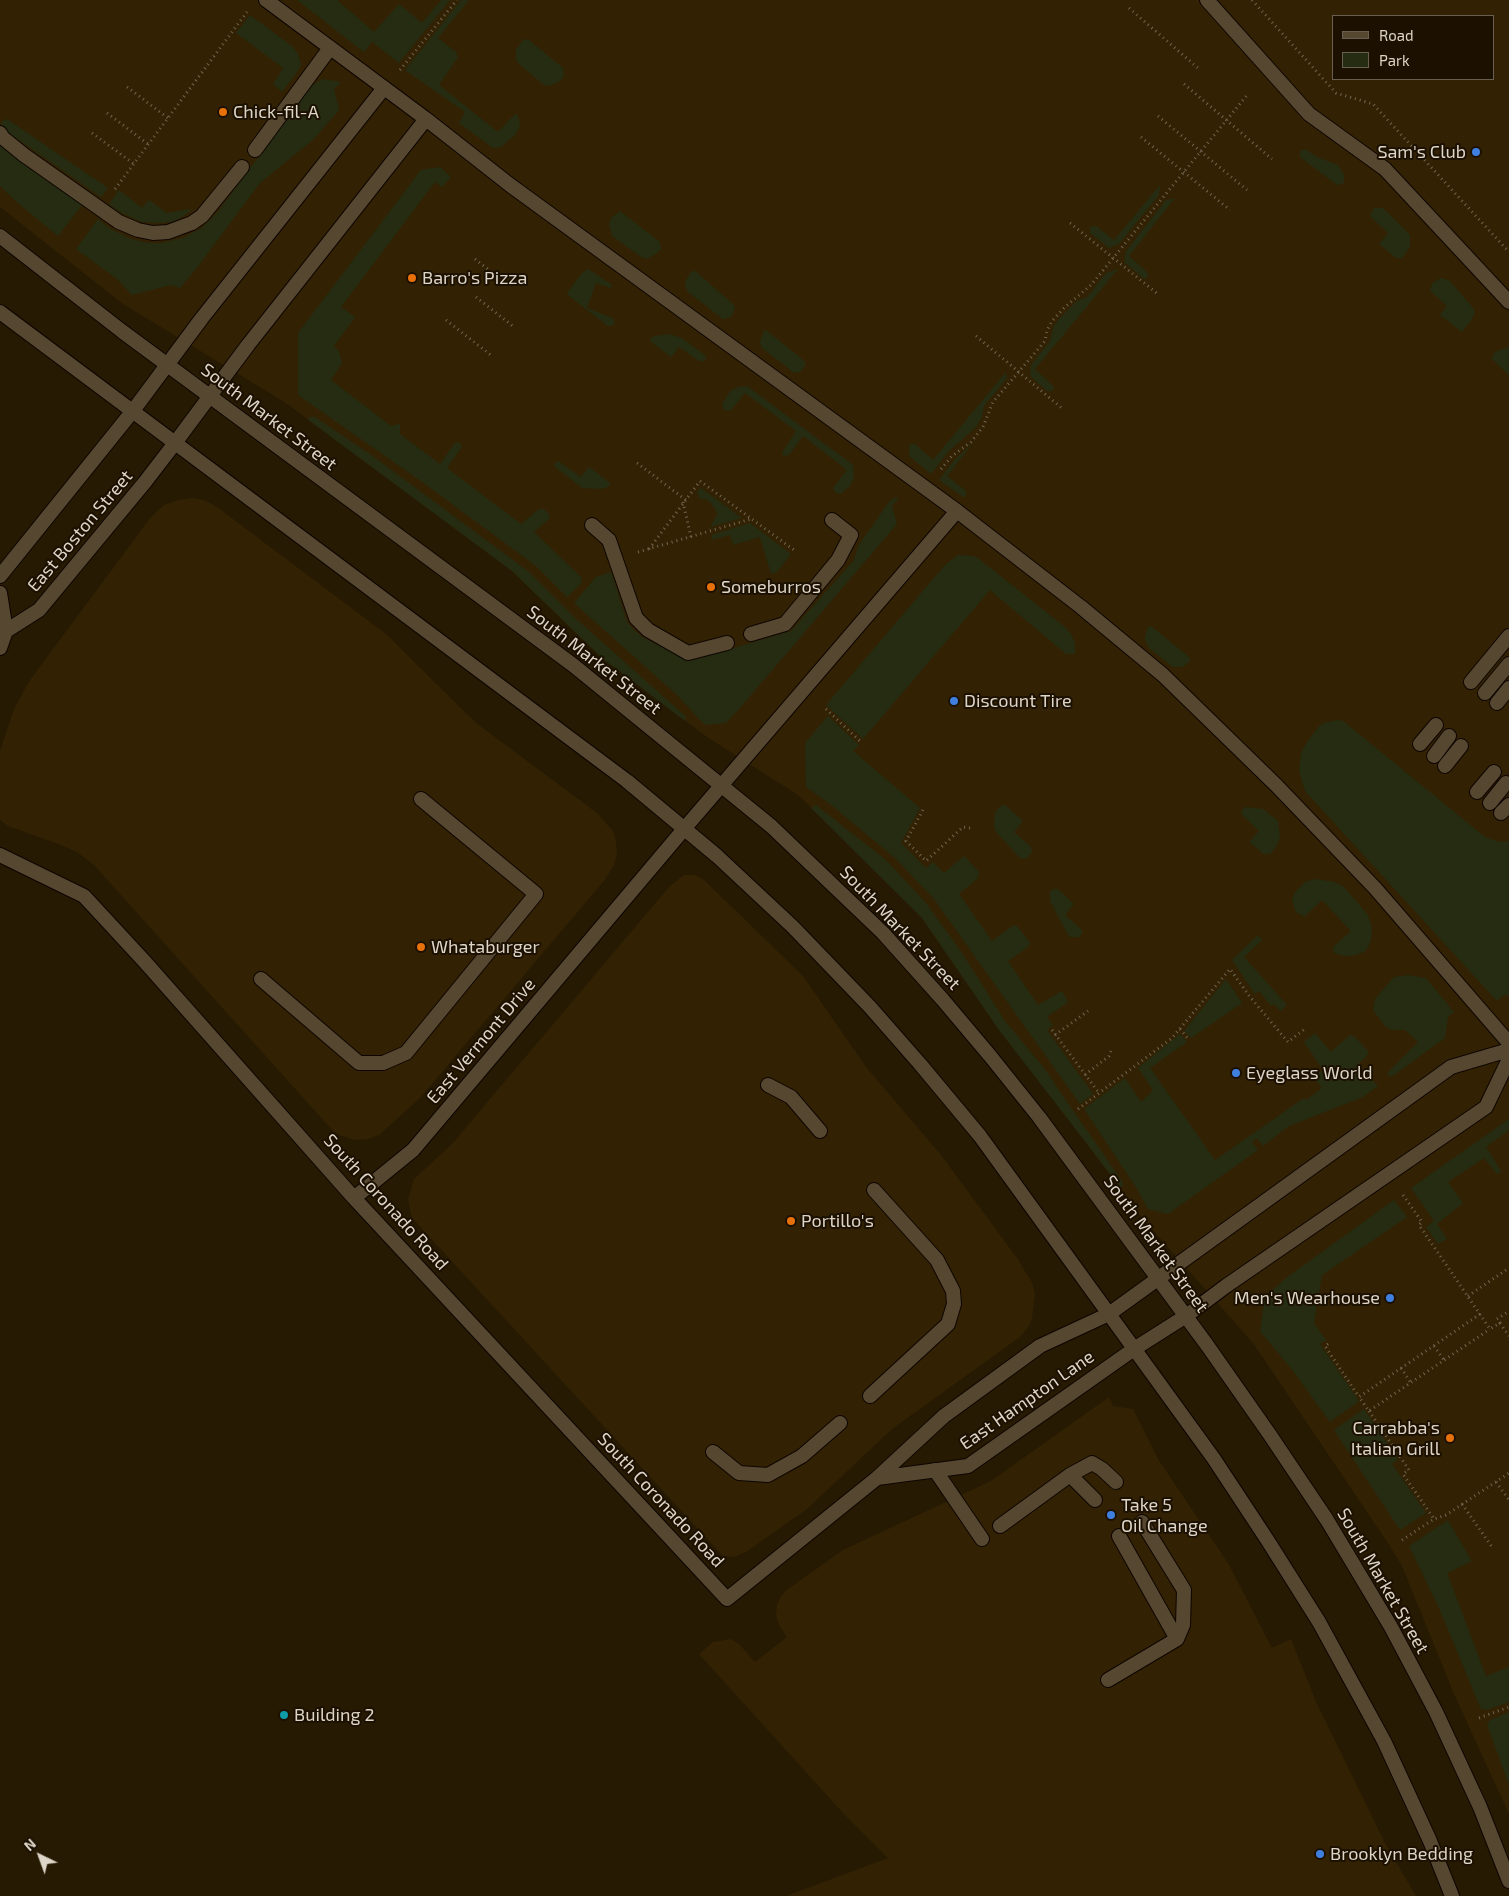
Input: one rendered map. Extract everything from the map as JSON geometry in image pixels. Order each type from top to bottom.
[{"type":"street","points":[[266,0],[426,119],[510,185],[957,511],[1081,607],[1163,675],[1276,785],[1375,888],[1509,1043]]},
{"type":"street","points":[[1207,0],[1309,114],[1385,169],[1509,302]]},
{"type":"street","points":[[255,150],[330,48]]},
{"type":"street","name":"East Boston Street","points":[[0,576],[132,412],[202,318],[384,88]]},
{"type":"street","name":"East Boston Street","points":[[6,632],[39,610],[145,482],[211,397],[248,345],[426,119]]},
{"type":"street","points":[[0,133],[3,138],[24,155],[119,222],[138,230],[153,233],[168,232],[192,223],[202,216],[242,167]]},
{"type":"street","name":"South Market Street","points":[[0,236],[168,365],[573,665],[771,826],[883,933],[943,1000],[1039,1117],[1186,1316],[1301,1481],[1391,1627],[1436,1712],[1476,1798],[1509,1881]]},
{"type":"street","points":[[0,312],[627,781],[717,856],[794,927],[870,1007],[980,1136],[1214,1459],[1268,1541],[1319,1622],[1384,1741],[1430,1841],[1452,1896]]},
{"type":"street","name":"East Vermont Drive","points":[[354,1198],[413,1150],[684,829],[957,511]]},
{"type":"street","points":[[751,634],[785,624],[838,560],[851,535],[832,520]]},
{"type":"street","points":[[592,524],[609,540],[636,618],[648,630],[688,653],[728,643]]},
{"type":"street","name":"East Boston Street","points":[[0,593],[6,632],[0,648]]},
{"type":"street","points":[[1471,682],[1509,636]]},
{"type":"street","points":[[1485,693],[1509,664]]},
{"type":"street","points":[[1497,703],[1509,688]]},
{"type":"street","points":[[1420,744],[1436,725]]},
{"type":"street","points":[[1434,756],[1449,736]]},
{"type":"street","points":[[1445,766],[1461,746]]},
{"type":"street","points":[[1477,792],[1494,772]]},
{"type":"street","points":[[1490,803],[1506,783]]},
{"type":"street","points":[[261,979],[359,1063],[382,1063],[406,1053],[536,894],[421,799]]},
{"type":"street","name":"South Coronado Road","points":[[0,855],[84,896],[354,1198],[727,1599]]},
{"type":"street","name":"East Hampton Lane","points":[[727,1599],[877,1478],[944,1416],[1040,1346],[1109,1314],[1451,1067],[1509,1050]]},
{"type":"street","name":"East Hampton Lane","points":[[877,1478],[968,1466],[1486,1106],[1509,1059]]},
{"type":"street","points":[[768,1085],[791,1098],[820,1131]]},
{"type":"street","points":[[870,1396],[948,1324],[954,1304],[953,1291],[937,1260],[874,1190]]},
{"type":"street","points":[[713,1452],[739,1473],[768,1475],[802,1456],[840,1423]]},
{"type":"street","points":[[1000,1526],[1070,1475],[1092,1462],[1116,1482]]},
{"type":"street","points":[[934,1470],[982,1539]]},
{"type":"street","points":[[1070,1475],[1095,1500]]},
{"type":"street","points":[[1108,1680],[1177,1639],[1183,1625],[1184,1590],[1142,1522]]},
{"type":"street","points":[[1119,1536],[1177,1639]]},
{"type":"path","points":[[398,72],[457,0]]},
{"type":"path","points":[[1252,0],[1336,93],[1373,104],[1509,252]]},
{"type":"path","points":[[112,193],[250,8]]},
{"type":"path","points":[[1129,8],[1198,68]]},
{"type":"path","points":[[1184,84],[1272,159]]},
{"type":"path","points":[[127,87],[168,118]]},
{"type":"path","points":[[940,472],[952,456],[971,442],[983,426],[993,402],[1044,342],[1052,321],[1091,285],[1248,94]]},
{"type":"path","points":[[106,113],[148,144]]},
{"type":"path","points":[[1158,116],[1246,190]]},
{"type":"path","points":[[92,133],[134,164]]},
{"type":"path","points":[[1140,137],[1230,210]]},
{"type":"path","points":[[1070,223],[1159,296]]},
{"type":"path","points":[[475,260],[494,274]]},
{"type":"path","points":[[476,297],[514,327]]},
{"type":"path","points":[[446,320],[492,356]]},
{"type":"path","points":[[976,336],[1064,410]]},
{"type":"path","points":[[637,463],[684,501],[692,537]]},
{"type":"path","points":[[648,549],[700,481],[794,550]]},
{"type":"path","points":[[633,554],[751,519]]},
{"type":"path","points":[[826,709],[861,742]]},
{"type":"path","points":[[923,810],[906,841],[926,861],[963,827],[970,828]]},
{"type":"path","points":[[1078,1109],[1172,1038],[1230,969],[1250,998],[1288,1042],[1306,1028]]},
{"type":"path","points":[[1055,1035],[1088,1011]]},
{"type":"path","points":[[1180,1029],[1189,1040]]},
{"type":"path","points":[[1052,1030],[1099,1093]]},
{"type":"path","points":[[1085,1075],[1109,1056],[1112,1048]]},
{"type":"path","points":[[1400,1190],[1422,1222],[1419,1225],[1490,1329]]},
{"type":"path","points":[[1468,1296],[1509,1268]]},
{"type":"path","points":[[1509,1311],[1498,1319],[1509,1336]]},
{"type":"path","points":[[1359,1397],[1480,1314]]},
{"type":"path","points":[[1369,1411],[1500,1323]]},
{"type":"path","points":[[1328,1344],[1325,1346],[1409,1470],[1403,1474],[1434,1520]]},
{"type":"path","points":[[1434,1346],[1444,1360]]},
{"type":"path","points":[[1401,1368],[1411,1383]]},
{"type":"path","points":[[1402,1540],[1434,1520],[1446,1515],[1509,1473]]},
{"type":"path","points":[[1496,1482],[1509,1500]]},
{"type":"path","points":[[1462,1504],[1492,1547]]},
{"type":"path","points":[[1479,1718],[1509,1707]]},
{"type":"shaded area","points":[[0,0],[1509,0],[1509,1814],[1454,1694],[1402,1566],[1390,1546],[1253,1343],[1142,1218],[1032,1070],[999,1030],[922,918],[900,894],[798,795],[707,737],[602,658],[512,571],[286,403],[123,304],[0,207]]},
{"type":"shaded area","points":[[193,498],[204,500],[217,507],[386,634],[476,723],[597,813],[613,831],[616,841],[617,856],[613,867],[603,882],[420,1098],[379,1135],[368,1139],[355,1140],[334,1132],[94,865],[77,852],[8,826],[0,820],[0,751],[14,709],[30,680],[151,517],[164,505]]},
{"type":"shaded area","points":[[684,875],[695,875],[704,880],[803,976],[866,1067],[941,1155],[1017,1258],[1032,1283],[1035,1293],[1032,1318],[1029,1326],[1020,1337],[892,1429],[807,1509],[746,1552],[734,1557],[723,1556],[412,1218],[408,1199],[414,1179],[452,1144],[669,887]]},
{"type":"shaded area","points":[[1109,1397],[1113,1406],[1133,1409],[1158,1459],[1228,1563],[1272,1648],[1291,1639],[1317,1704],[1385,1843],[1416,1896],[786,1896],[888,1858],[843,1813],[699,1654],[713,1642],[731,1639],[740,1645],[755,1662],[787,1637],[780,1627],[776,1615],[777,1605],[781,1596],[788,1589],[843,1550],[991,1481]]},
{"type":"green space","points":[[297,0],[337,0],[374,32],[399,4],[422,23],[441,0],[450,0],[399,63],[372,42],[364,52]]},
{"type":"green space","points":[[461,0],[469,0],[438,38],[456,52],[458,57],[439,85],[498,132],[515,114],[517,115],[520,122],[519,128],[515,135],[501,147],[493,148],[459,123],[465,112],[405,70]]},
{"type":"green space","points":[[250,15],[293,47],[298,54],[301,65],[282,92],[273,84],[283,68],[236,33]]},
{"type":"green space","points":[[524,39],[529,40],[563,68],[564,76],[561,80],[550,86],[544,85],[518,63],[516,60],[516,50]]},
{"type":"green space","points":[[322,79],[341,82],[334,89],[339,110],[314,139],[260,183],[180,288],[171,285],[132,295],[117,279],[76,249],[98,219],[109,228],[131,239],[149,243],[161,243],[183,238],[202,228],[218,212],[310,87]]},
{"type":"green space","points":[[7,119],[108,188],[101,197],[3,129],[1,122]]},
{"type":"green space","points":[[0,146],[82,205],[58,236],[0,186]]},
{"type":"green space","points":[[1305,149],[1317,157],[1338,165],[1344,175],[1344,182],[1337,185],[1300,157],[1300,151]]},
{"type":"green space","points":[[440,167],[450,178],[442,187],[435,182],[341,307],[355,317],[334,346],[339,352],[342,363],[331,380],[391,426],[400,424],[400,434],[440,464],[454,444],[460,443],[462,447],[447,468],[521,524],[539,509],[544,509],[550,518],[534,532],[582,578],[580,585],[567,597],[536,566],[425,484],[298,395],[298,333],[421,170]]},
{"type":"green space","points":[[1160,185],[1159,195],[1119,244],[1109,248],[1090,233],[1090,227],[1096,226],[1114,240]]},
{"type":"green space","points":[[119,190],[142,208],[149,200],[167,213],[189,209],[191,211],[175,221],[161,223],[142,222],[120,212],[109,204]]},
{"type":"green space","points":[[1175,198],[1129,256],[1147,272],[1148,276],[1146,279],[1143,278],[1124,262],[1126,251],[1166,200]]},
{"type":"green space","points":[[1374,208],[1382,208],[1410,235],[1410,247],[1402,258],[1396,258],[1379,244],[1388,233],[1370,215]]},
{"type":"green space","points":[[620,211],[660,242],[661,249],[657,253],[647,259],[641,257],[612,236],[609,224],[611,218]]},
{"type":"green space","points":[[588,269],[612,285],[611,288],[596,283],[587,308],[613,318],[615,323],[611,326],[608,326],[567,293],[581,274]]},
{"type":"green space","points":[[1118,269],[1035,369],[1054,388],[1052,391],[1047,391],[1030,376],[1031,365],[1050,341],[1053,328],[1058,320],[1077,301],[1087,297],[1106,273]]},
{"type":"green space","points":[[692,271],[695,271],[733,304],[735,308],[731,317],[723,319],[688,292],[685,286],[686,280]]},
{"type":"green space","points":[[1442,278],[1450,281],[1474,309],[1474,315],[1462,332],[1440,315],[1447,306],[1430,291],[1432,284]]},
{"type":"green space","points":[[764,330],[805,362],[802,370],[798,373],[793,372],[762,348],[760,342]]},
{"type":"green space","points":[[669,334],[682,338],[706,356],[705,361],[699,361],[679,347],[671,357],[650,341],[654,336]]},
{"type":"green space","points":[[1509,347],[1509,375],[1492,358],[1495,352]]},
{"type":"green space","points":[[1006,372],[1007,378],[984,406],[982,417],[976,427],[948,452],[931,474],[909,456],[909,446],[915,444],[933,460]]},
{"type":"green space","points":[[747,386],[853,465],[854,478],[849,487],[840,494],[835,492],[833,488],[847,470],[803,436],[789,455],[784,456],[782,454],[783,451],[796,431],[745,393],[730,411],[724,410],[722,404],[731,390]]},
{"type":"green space","points":[[315,417],[374,457],[529,572],[574,617],[686,716],[685,721],[602,658],[512,571],[307,419]]},
{"type":"green space","points":[[973,443],[947,476],[966,491],[966,496],[963,497],[939,480],[956,458]]},
{"type":"green space","points":[[558,461],[581,477],[589,467],[610,483],[610,485],[606,488],[598,489],[582,488],[554,466]]},
{"type":"green space","points":[[701,488],[742,518],[710,527],[717,515],[716,510],[710,502],[700,499],[697,492]]},
{"type":"green space","points":[[896,497],[898,499],[892,506],[897,524],[726,723],[707,725],[703,723],[677,695],[574,603],[596,577],[611,572],[627,622],[634,630],[642,637],[690,661],[791,631],[854,560],[858,546],[889,502]]},
{"type":"green space","points":[[750,523],[791,554],[777,572],[771,574],[760,537],[733,545],[730,535],[712,540],[711,535]]},
{"type":"green space","points":[[958,555],[973,556],[979,559],[1065,627],[1075,643],[1075,654],[1066,654],[990,590],[863,739],[826,705],[945,565]]},
{"type":"green space","points":[[1151,626],[1189,657],[1190,661],[1183,667],[1173,667],[1149,648],[1145,636],[1148,627]]},
{"type":"green space","points":[[828,716],[859,745],[853,751],[920,808],[901,843],[926,868],[933,862],[944,873],[964,856],[979,872],[978,878],[959,894],[992,941],[1014,925],[1017,926],[1030,943],[1028,947],[1008,961],[1038,1005],[1062,991],[1068,1002],[1047,1017],[1053,1025],[1047,1030],[1093,1094],[1080,1104],[934,899],[895,858],[830,804],[806,787],[805,743]]},
{"type":"green space","points":[[1338,720],[1343,721],[1485,837],[1499,842],[1509,841],[1509,996],[1504,995],[1497,1001],[1305,791],[1299,771],[1301,753],[1319,726]]},
{"type":"green space","points":[[816,805],[886,860],[926,903],[962,953],[1005,1021],[1044,1068],[1122,1181],[1123,1185],[1121,1188],[999,1030],[922,918],[811,808]]},
{"type":"green space","points":[[1002,805],[1005,805],[1023,821],[1014,832],[1031,847],[1032,852],[1026,859],[1020,858],[996,832],[994,826],[995,812]]},
{"type":"green space","points":[[1245,807],[1263,809],[1278,821],[1280,836],[1278,844],[1270,854],[1264,854],[1249,842],[1259,831],[1243,816],[1241,812]]},
{"type":"green space","points":[[1315,879],[1334,882],[1343,886],[1368,915],[1372,928],[1371,939],[1369,946],[1364,952],[1345,956],[1334,953],[1333,947],[1351,931],[1322,900],[1304,917],[1296,912],[1292,900],[1295,892],[1305,882]]},
{"type":"green space","points":[[1058,889],[1074,904],[1065,915],[1082,930],[1079,937],[1070,937],[1050,901],[1050,891]]},
{"type":"green space","points":[[1258,935],[1262,940],[1244,957],[1287,1005],[1280,1011],[1274,1004],[1271,1006],[1259,991],[1255,994],[1232,960]]},
{"type":"green space","points":[[1408,975],[1426,978],[1454,1012],[1448,1017],[1445,1038],[1391,1077],[1387,1073],[1418,1042],[1405,1030],[1392,1030],[1385,1026],[1373,1010],[1374,1004],[1375,999],[1394,977]]},
{"type":"green space","points":[[1226,979],[1242,1003],[1191,1038],[1184,1031]]},
{"type":"green space","points":[[1315,1033],[1331,1052],[1350,1035],[1354,1036],[1368,1051],[1367,1056],[1358,1064],[1378,1086],[1363,1097],[1289,1126],[1263,1146],[1257,1138],[1252,1142],[1258,1150],[1168,1214],[1148,1209],[1137,1189],[1084,1109],[1125,1078],[1141,1102],[1153,1090],[1138,1068],[1180,1034],[1187,1042],[1150,1068],[1215,1160],[1304,1098],[1306,1100],[1322,1088],[1313,1077],[1323,1070],[1304,1042]]},
{"type":"green space","points":[[1509,1119],[1509,1130],[1486,1147],[1501,1171],[1498,1174],[1495,1172],[1484,1158],[1448,1182],[1463,1203],[1437,1224],[1447,1239],[1438,1244],[1426,1227],[1434,1221],[1411,1188]]},
{"type":"green space","points":[[1394,1200],[1407,1217],[1322,1275],[1314,1323],[1326,1340],[1320,1344],[1359,1401],[1330,1422],[1293,1371],[1260,1331],[1265,1297],[1286,1278]]},
{"type":"green space","points":[[1364,1409],[1398,1459],[1392,1464],[1426,1513],[1400,1530],[1334,1430]]},
{"type":"green space","points":[[1448,1520],[1471,1560],[1447,1573],[1486,1676],[1509,1667],[1509,1702],[1487,1710],[1481,1709],[1439,1608],[1409,1546]]},
{"type":"green space","points":[[1509,1712],[1509,1785],[1487,1724],[1490,1720]]},
{"type":"place","name":"Chick-fil-A","points":[[223,112]]},
{"type":"place","name":"Sam's Club","points":[[1476,152]]},
{"type":"place","name":"Barro's Pizza","points":[[412,278]]},
{"type":"place","name":"Someburros","points":[[711,587]]},
{"type":"place","name":"Discount Tire","points":[[954,701]]},
{"type":"place","name":"Whataburger","points":[[421,947]]},
{"type":"place","name":"Eyeglass World","points":[[1236,1073]]},
{"type":"place","name":"Portillo's","points":[[791,1221]]},
{"type":"place","name":"Men's Wearhouse","points":[[1390,1298]]},
{"type":"place","name":"Carrabba's Italian Grill","points":[[1450,1438]]},
{"type":"place","name":"Take 5 Oil Change","points":[[1111,1515]]},
{"type":"place","name":"Building 2","points":[[284,1715]]},
{"type":"place","name":"Brooklyn Bedding","points":[[1320,1854]]}]
